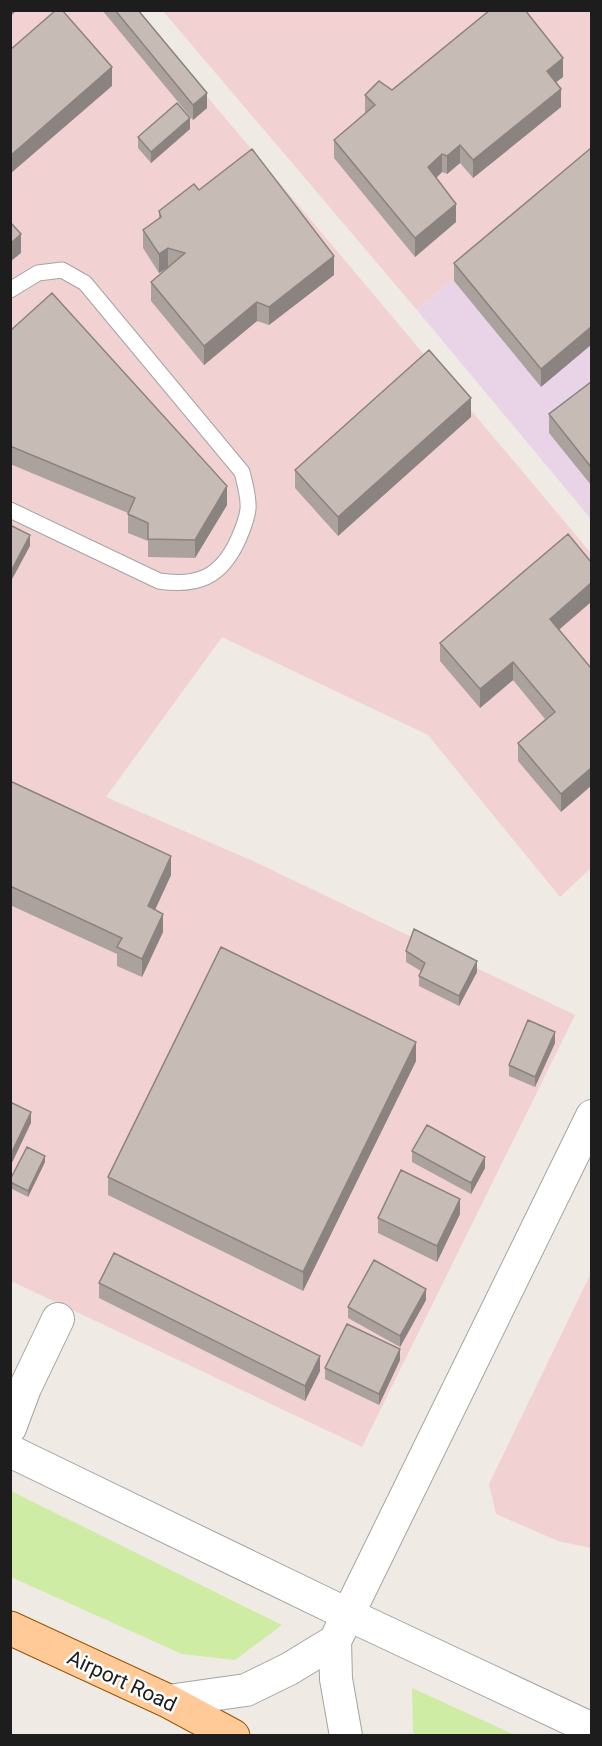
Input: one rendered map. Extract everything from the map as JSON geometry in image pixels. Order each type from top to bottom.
[{"type":"main road","name":"Airport Road","points":[[10,1628],[168,1701],[233,1736]]},
{"type":"street","points":[[346,1736],[336,1679],[342,1628],[591,1116]]},
{"type":"street","points":[[10,1428],[25,1388],[58,1319]]},
{"type":"street","points":[[10,1450],[342,1628],[591,1729]]},
{"type":"street","points":[[168,1701],[246,1690],[289,1669],[342,1628]]},
{"type":"lane","points":[[10,290],[38,273],[62,270],[85,283],[242,472],[248,510],[242,531],[231,555],[217,571],[200,580],[179,584],[159,581],[10,510]]},
{"type":"shaded area","points":[[10,11],[135,11],[591,553],[591,868],[560,897],[428,735],[222,637],[106,797],[255,862],[575,1015],[362,1447],[11,1281]]},
{"type":"shaded area","points":[[163,11],[591,11],[591,160],[417,310]]},
{"type":"shaded area","points":[[591,160],[591,519],[417,310]]},
{"type":"shaded area","points":[[591,1273],[592,1548],[558,1541],[496,1514],[489,1484]]},
{"type":"green space","points":[[10,1491],[282,1625],[235,1660],[182,1654],[11,1577]]},
{"type":"green space","points":[[412,1688],[515,1735],[416,1735],[413,1732]]},
{"type":"building","points":[[56,10],[62,10],[112,67],[10,156],[10,50]]},
{"type":"building","points":[[115,10],[138,10],[207,93],[193,105]]},
{"type":"building","points":[[490,10],[525,10],[563,58],[547,71],[561,89],[473,160],[460,145],[447,156],[442,154],[428,167],[456,204],[415,238],[334,140],[375,105],[365,95],[379,81],[392,90]]},
{"type":"building","points":[[177,103],[190,118],[151,152],[138,137]]},
{"type":"building","points":[[591,148],[591,327],[541,369],[454,263]]},
{"type":"building","points":[[252,149],[334,256],[269,307],[257,302],[204,346],[151,282],[185,253],[168,248],[159,254],[143,230],[161,217],[159,211],[194,184],[199,190]]},
{"type":"building","points":[[10,222],[21,234],[10,244]]},
{"type":"building","points":[[52,293],[227,486],[195,540],[148,539],[148,523],[128,514],[135,498],[10,446],[10,331]]},
{"type":"building","points":[[429,350],[471,398],[338,517],[295,470]]},
{"type":"building","points":[[591,382],[591,467],[549,414]]},
{"type":"building","points":[[10,525],[30,535],[10,573]]},
{"type":"building","points":[[568,534],[591,562],[591,583],[550,619],[591,668],[591,768],[561,794],[518,743],[555,712],[513,662],[480,689],[440,643]]},
{"type":"building","points":[[10,781],[171,856],[148,906],[163,914],[142,959],[117,947],[122,938],[10,886]]},
{"type":"building","points":[[414,929],[477,961],[459,996],[419,976],[425,963],[406,951]]},
{"type":"building","points":[[221,947],[416,1042],[303,1272],[108,1177]]},
{"type":"building","points":[[528,1020],[555,1032],[535,1077],[509,1065]]},
{"type":"building","points":[[10,1102],[31,1112],[10,1156]]},
{"type":"building","points":[[427,1125],[485,1157],[471,1183],[412,1151]]},
{"type":"building","points":[[27,1147],[45,1156],[28,1191],[10,1182]]},
{"type":"building","points":[[401,1170],[460,1199],[437,1246],[378,1218]]},
{"type":"building","points":[[114,1253],[320,1356],[305,1386],[99,1283]]},
{"type":"building","points":[[374,1260],[426,1289],[400,1336],[348,1307]]},
{"type":"building","points":[[347,1324],[400,1349],[379,1394],[325,1368]]}]
